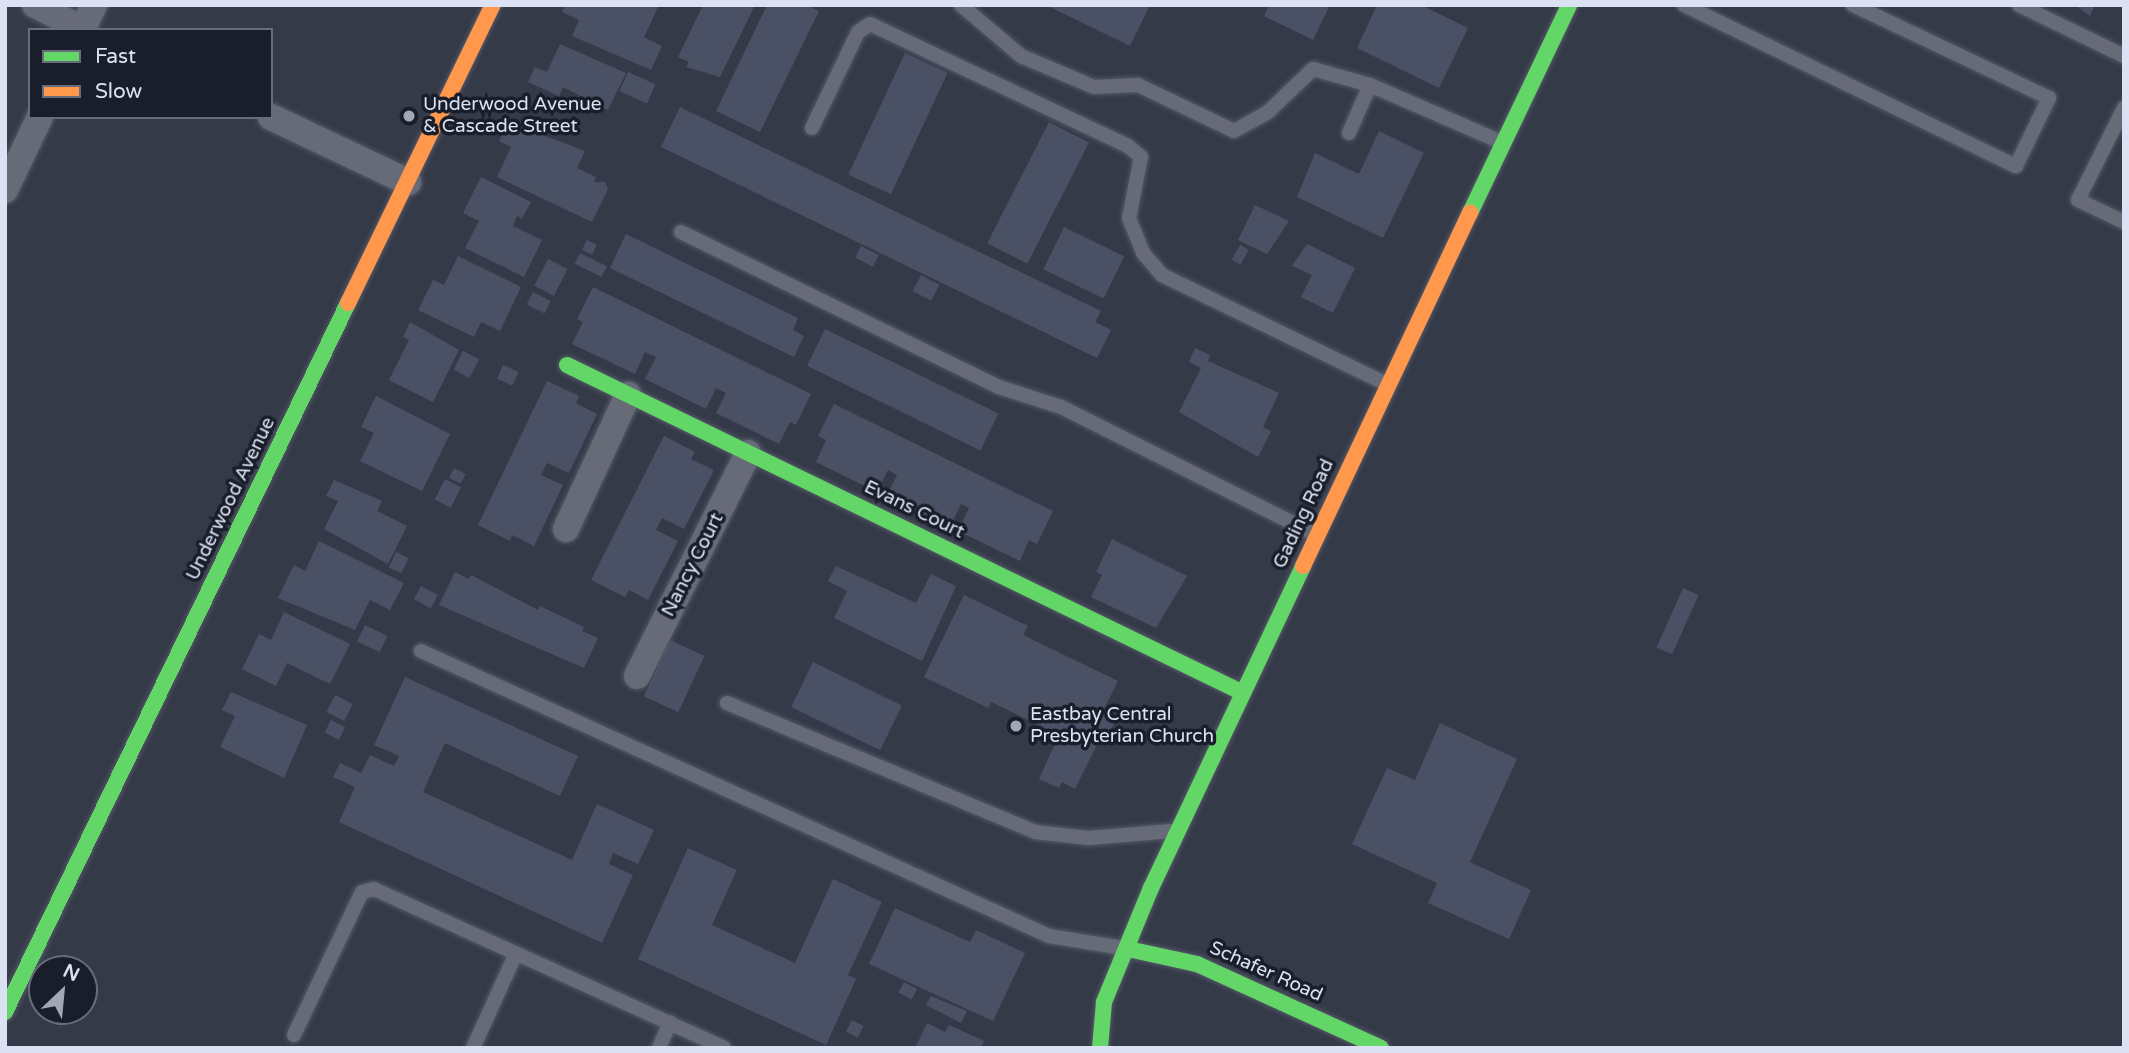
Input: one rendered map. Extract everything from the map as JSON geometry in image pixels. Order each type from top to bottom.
[{"type":"street","points":[[35,5],[86,23]]},
{"type":"street","name":"Underwood Avenue","points":[[5,1012],[493,5]]},
{"type":"street","name":"Gading Road","points":[[1100,1048],[1104,1002],[1177,830],[1569,5]]},
{"type":"street","points":[[273,118],[408,182]]},
{"type":"street","points":[[5,190],[39,119]]},
{"type":"street","name":"Evans Court","points":[[567,365],[1243,692]]},
{"type":"street","points":[[566,530],[628,395]]},
{"type":"street","name":"Nancy Court","points":[[637,676],[748,453]]},
{"type":"street","name":"Schafer Road","points":[[1128,949],[1197,964],[1381,1048]]},
{"type":"street","points":[[1084,1030],[1104,1002]]},
{"type":"lane","points":[[961,5],[1021,56],[1094,87],[1138,85],[1234,131],[1268,112],[1312,69],[1370,85],[1503,142]]},
{"type":"lane","points":[[1684,5],[2016,166],[2049,98],[1853,5]]},
{"type":"lane","points":[[2019,5],[2124,56]]},
{"type":"lane","points":[[812,128],[858,32],[870,24],[1128,146],[1141,157],[1129,218],[1143,253],[1162,275],[1387,384]]},
{"type":"lane","points":[[1349,133],[1370,85]]},
{"type":"lane","points":[[2124,108],[2078,200],[2124,222]]},
{"type":"lane","points":[[681,232],[999,387],[1061,407],[1318,536]]},
{"type":"lane","points":[[421,651],[1049,936],[1128,949]]},
{"type":"lane","points":[[727,703],[1035,832],[1089,838],[1177,830]]},
{"type":"lane","points":[[294,1035],[362,892],[374,889],[724,1048]]},
{"type":"lane","points":[[473,1048],[516,953]]},
{"type":"lane","points":[[659,1048],[670,1022]]},
{"type":"building","points":[[565,5],[659,5],[644,37],[662,46],[651,70],[572,36],[579,20],[562,12]]},
{"type":"building","points":[[703,5],[755,5],[720,77],[686,67],[689,62],[678,57]]},
{"type":"building","points":[[767,5],[807,5],[819,11],[760,132],[716,111]]},
{"type":"building","points":[[1046,5],[1150,5],[1130,46]]},
{"type":"building","points":[[1269,5],[1330,5],[1313,40],[1264,16]]},
{"type":"building","points":[[1377,5],[1421,5],[1468,28],[1439,88],[1357,48]]},
{"type":"building","points":[[2075,5],[2095,5],[2090,16]]},
{"type":"building","points":[[560,44],[626,73],[608,110],[563,87],[559,96],[528,82],[535,67],[547,72]]},
{"type":"building","points":[[905,53],[948,73],[891,194],[848,174]]},
{"type":"building","points":[[628,72],[655,84],[647,103],[619,91]]},
{"type":"building","points":[[680,107],[1101,311],[1095,322],[1111,330],[1097,358],[661,147]]},
{"type":"building","points":[[509,122],[585,151],[577,168],[596,177],[594,182],[605,182],[608,189],[592,222],[497,177],[511,147],[499,141]]},
{"type":"building","points":[[1049,122],[1089,142],[1027,264],[987,243]]},
{"type":"building","points":[[1379,131],[1424,153],[1383,238],[1297,197],[1315,153],[1359,174]]},
{"type":"building","points":[[481,177],[531,202],[522,219],[517,216],[513,226],[542,240],[524,277],[465,248],[479,221],[463,213]]},
{"type":"building","points":[[1255,205],[1289,221],[1267,254],[1238,240]]},
{"type":"building","points":[[1064,227],[1124,256],[1104,299],[1043,269]]},
{"type":"building","points":[[626,234],[798,318],[793,330],[804,336],[794,357],[610,268]]},
{"type":"building","points":[[587,240],[597,245],[592,255],[582,250]]},
{"type":"building","points":[[1307,244],[1355,268],[1333,313],[1301,297],[1312,275],[1292,266]]},
{"type":"building","points":[[1240,245],[1249,250],[1241,265],[1232,260]]},
{"type":"building","points":[[861,246],[879,255],[873,267],[855,258]]},
{"type":"building","points":[[580,253],[607,266],[602,277],[575,264]]},
{"type":"building","points":[[458,256],[521,287],[500,331],[481,322],[474,337],[418,310],[433,280],[444,285]]},
{"type":"building","points":[[548,259],[568,269],[554,296],[534,286]]},
{"type":"building","points":[[921,275],[940,285],[931,301],[913,291]]},
{"type":"building","points":[[593,287],[811,394],[796,425],[790,422],[779,444],[716,413],[726,393],[716,388],[706,409],[645,379],[656,357],[645,352],[635,374],[572,344],[583,322],[577,319]]},
{"type":"building","points":[[533,292],[551,301],[544,314],[527,304]]},
{"type":"building","points":[[410,322],[459,350],[433,402],[389,380],[409,340],[403,337]]},
{"type":"building","points":[[825,329],[998,414],[980,450],[807,366]]},
{"type":"building","points":[[1195,348],[1210,355],[1208,361],[1279,393],[1263,427],[1271,431],[1258,457],[1179,412],[1201,368],[1189,362]]},
{"type":"building","points":[[463,351],[479,359],[470,378],[453,370]]},
{"type":"building","points":[[503,365],[519,372],[512,386],[497,379]]},
{"type":"building","points":[[547,381],[579,396],[576,403],[597,414],[569,473],[547,463],[541,475],[563,485],[534,546],[512,535],[510,541],[478,525]]},
{"type":"building","points":[[376,396],[450,434],[422,491],[360,461],[374,433],[361,427]]},
{"type":"building","points":[[834,404],[1053,511],[1037,544],[1029,540],[1020,561],[958,531],[969,508],[961,504],[950,527],[886,497],[897,475],[888,470],[877,492],[816,462],[826,440],[818,436]]},
{"type":"building","points":[[664,436],[695,452],[691,459],[714,470],[684,529],[662,518],[656,530],[678,541],[648,600],[629,590],[625,597],[591,580]]},
{"type":"building","points":[[454,468],[466,474],[461,484],[449,478]]},
{"type":"building","points":[[445,479],[461,487],[451,508],[435,499]]},
{"type":"building","points":[[334,480],[382,501],[377,511],[407,526],[388,564],[324,529],[338,501],[326,496]]},
{"type":"building","points":[[1112,539],[1187,576],[1156,628],[1091,597],[1102,575],[1096,572]]},
{"type":"building","points":[[319,541],[404,583],[390,610],[370,600],[355,630],[278,598],[294,565],[305,571]]},
{"type":"building","points":[[396,552],[409,558],[402,573],[389,567]]},
{"type":"building","points":[[836,566],[916,603],[931,574],[956,586],[922,661],[834,618],[847,591],[828,581]]},
{"type":"building","points":[[455,572],[469,579],[471,575],[538,610],[540,606],[584,627],[582,631],[598,638],[584,668],[439,605]]},
{"type":"building","points":[[421,586],[438,595],[431,608],[414,599]]},
{"type":"building","points":[[1683,588],[1699,595],[1672,654],[1657,647]]},
{"type":"building","points":[[964,595],[1028,626],[1023,635],[1118,681],[1103,711],[1117,717],[1105,744],[1099,741],[1075,789],[1062,782],[1059,788],[1039,779],[1059,735],[991,702],[988,708],[924,677]]},
{"type":"building","points":[[284,612],[350,644],[330,684],[287,663],[276,686],[242,669],[259,634],[271,640]]},
{"type":"building","points":[[365,625],[387,636],[380,652],[357,641]]},
{"type":"building","points":[[670,640],[704,656],[678,712],[644,696]]},
{"type":"building","points":[[813,662],[902,705],[880,750],[791,707]]},
{"type":"building","points":[[405,677],[578,756],[560,796],[445,743],[423,792],[572,860],[597,804],[654,830],[638,864],[613,853],[609,864],[633,875],[602,943],[339,822],[355,787],[333,777],[340,763],[361,773],[370,755],[394,766],[399,756],[374,745]]},
{"type":"building","points":[[231,692],[307,725],[284,778],[220,747],[235,716],[222,710]]},
{"type":"building","points":[[335,695],[353,704],[344,721],[326,712]]},
{"type":"building","points":[[331,720],[345,727],[339,740],[325,732]]},
{"type":"building","points":[[1440,723],[1517,759],[1470,862],[1531,890],[1509,939],[1428,903],[1437,883],[1352,844],[1387,768],[1415,780]]},
{"type":"building","points":[[688,848],[737,870],[712,925],[795,963],[833,879],[882,902],[848,975],[856,979],[826,1045],[638,959]]},
{"type":"building","points":[[895,908],[970,942],[976,930],[1025,953],[993,1021],[869,964]]},
{"type":"building","points":[[904,982],[917,989],[912,1000],[898,993]]},
{"type":"building","points":[[931,996],[967,1011],[961,1023],[926,1005]]},
{"type":"building","points":[[852,1020],[864,1026],[858,1037],[846,1032]]},
{"type":"building","points":[[927,1023],[945,1032],[949,1025],[984,1041],[981,1048],[915,1048]]},
{"type":"traffic: fast","points":[[1470,213],[1569,5]]},
{"type":"traffic: fast","points":[[5,1012],[348,303]]},
{"type":"traffic: fast","points":[[567,365],[1243,693]]},
{"type":"traffic: fast","points":[[1100,1048],[1104,1002],[1151,888],[1303,566]]},
{"type":"traffic: fast","points":[[1128,949],[1197,964],[1381,1048]]},
{"type":"traffic: slow","points":[[348,303],[493,5]]},
{"type":"traffic: slow","points":[[1303,566],[1470,213]]},
{"type":"place","name":"Underwood Avenue & Cascade Street","points":[[409,116]]},
{"type":"place","name":"Eastbay Central Presbyterian Church","points":[[1016,726]]}]
